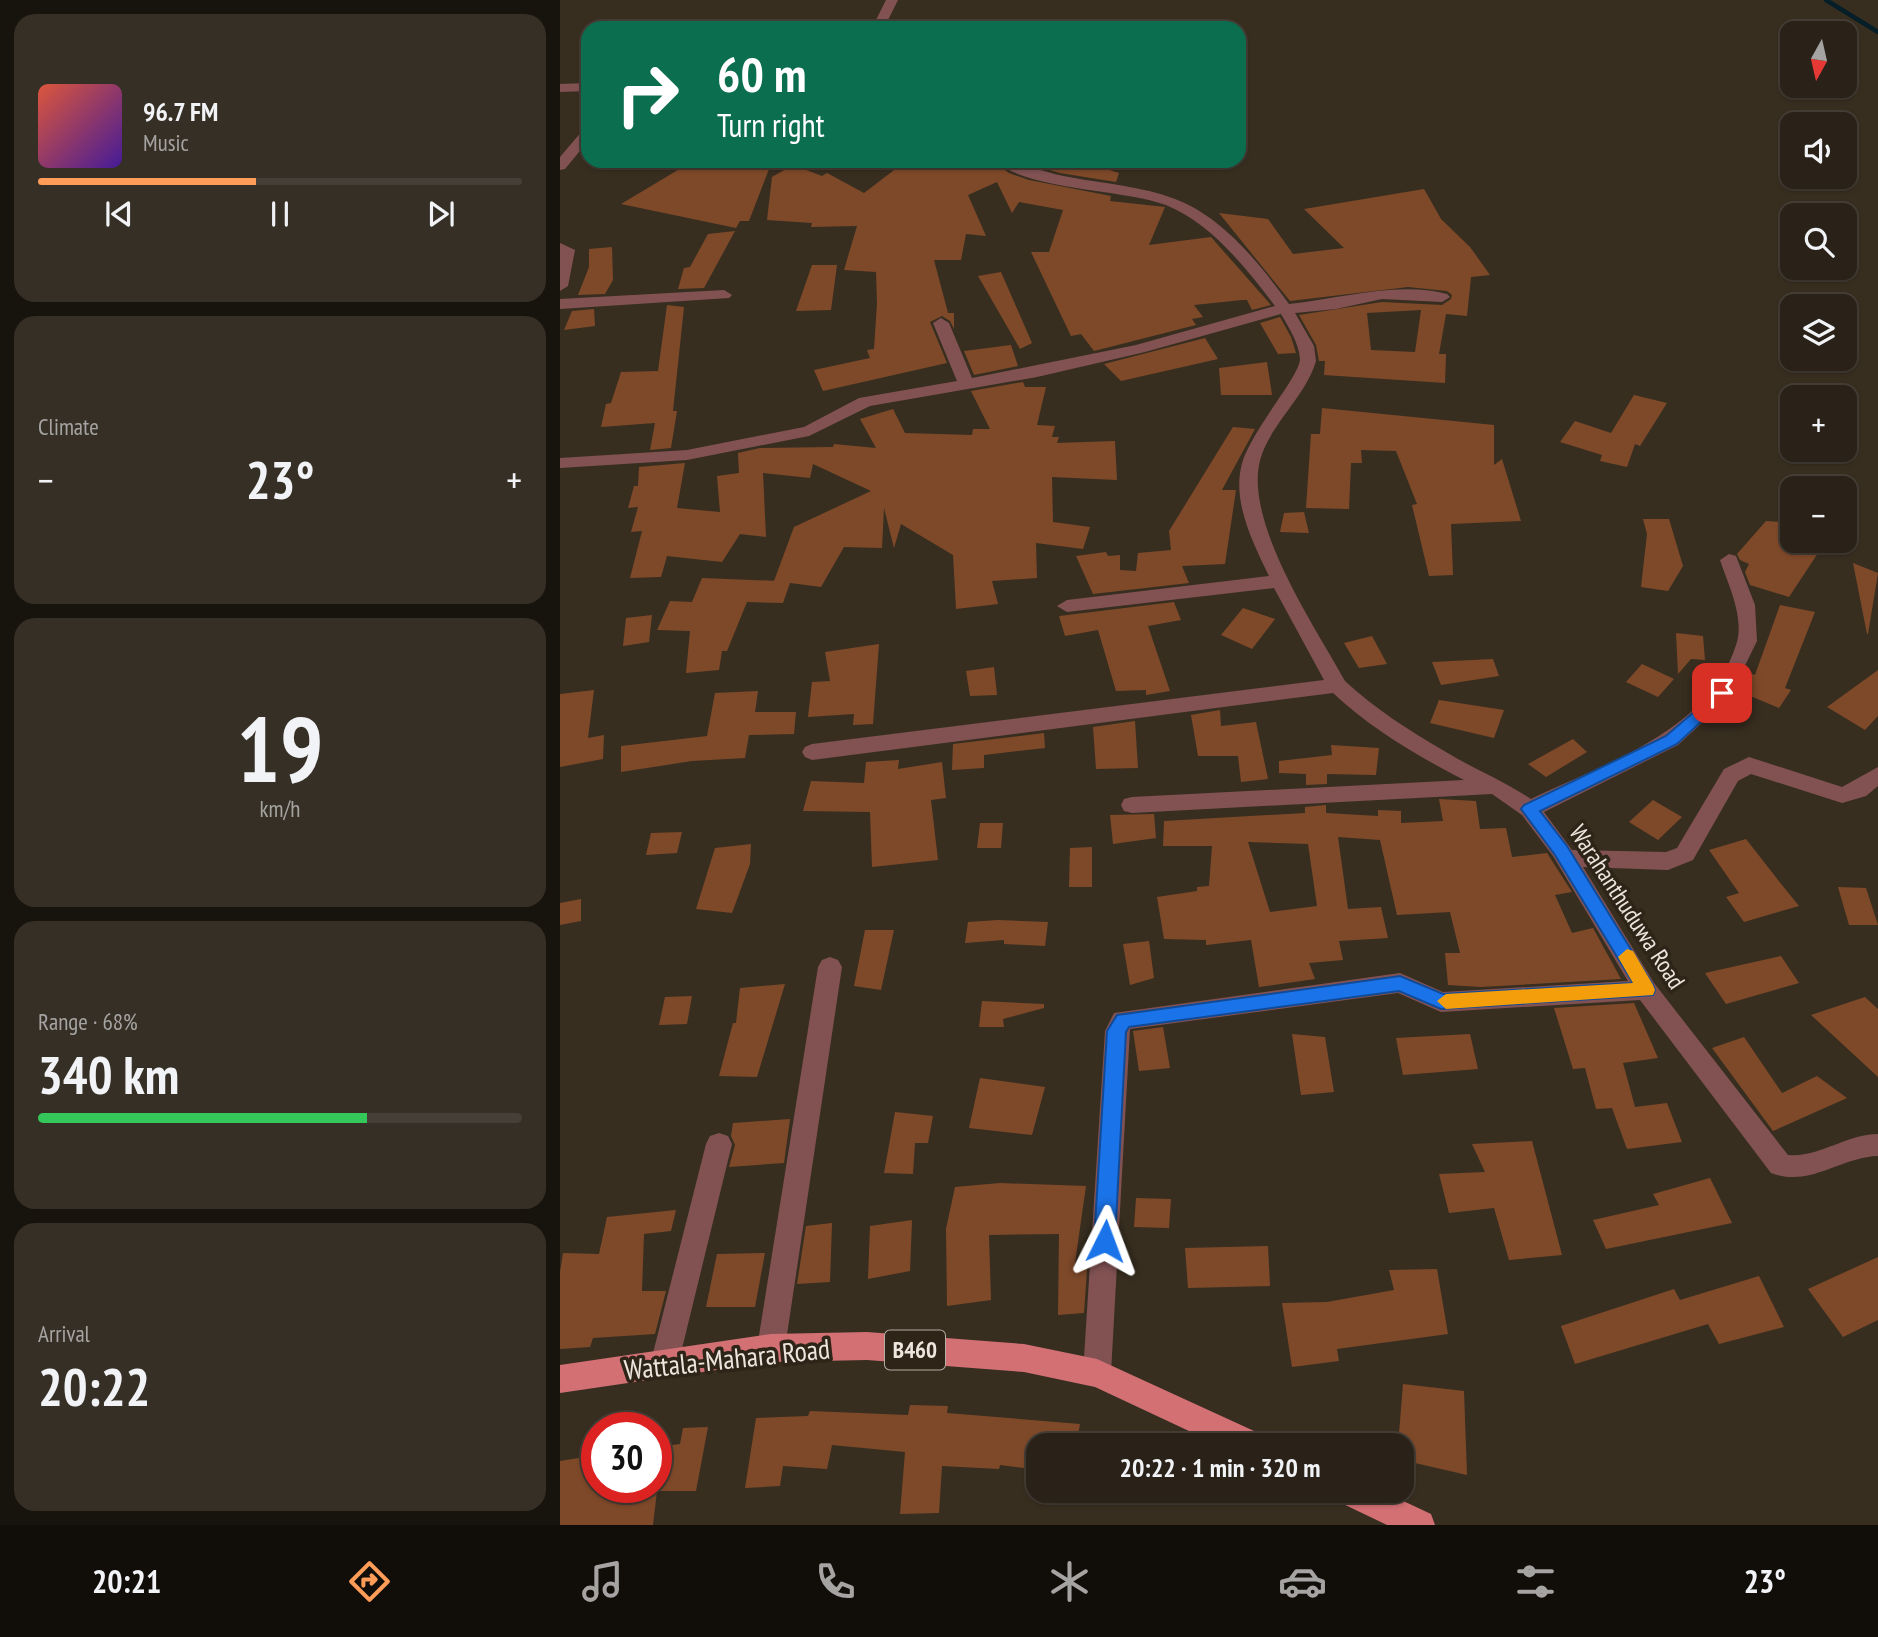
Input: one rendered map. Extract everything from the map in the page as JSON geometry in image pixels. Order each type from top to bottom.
[{"type":"main road","name":"Wattala-Mahara Road","points":[[560,1379],[665,1361],[771,1348],[867,1346],[1024,1358],[1097,1373],[1227,1433]]},
{"type":"main road","points":[[1375,1503],[1420,1525]]},
{"type":"street","points":[[881,21],[891,0]]},
{"type":"street","points":[[560,88],[581,87]]},
{"type":"street","points":[[560,166],[581,141]]},
{"type":"street","name":"Warahanthuduwa Road","points":[[1016,168],[1047,180],[1129,189],[1153,195],[1194,213],[1226,237],[1306,339],[1308,362],[1254,451],[1247,481],[1253,520],[1337,685],[1353,700],[1439,758],[1496,786],[1530,809],[1566,858],[1646,990],[1780,1165],[1798,1168],[1862,1143],[1878,1145]]},
{"type":"street","points":[[560,247],[568,250],[560,286]]},
{"type":"street","points":[[560,463],[687,455],[809,431],[865,401],[1037,372],[1139,349],[1283,309],[1336,304],[1382,294],[1442,297]]},
{"type":"street","points":[[560,304],[724,295]]},
{"type":"street","points":[[941,323],[966,384]]},
{"type":"street","points":[[1530,809],[1671,740],[1722,693],[1747,640],[1745,605],[1729,560]]},
{"type":"street","points":[[1067,606],[1282,581]]},
{"type":"street","points":[[811,751],[1337,685]]},
{"type":"street","points":[[1566,858],[1668,861],[1685,854],[1731,775],[1749,765],[1842,795],[1858,790],[1878,775]]},
{"type":"street","points":[[1132,805],[1496,786]]},
{"type":"street","points":[[771,1348],[830,967]]},
{"type":"street","points":[[1097,1373],[1116,1031],[1123,1020],[1400,984],[1441,1002],[1646,990]]},
{"type":"street","points":[[665,1361],[719,1144]]},
{"type":"building","points":[[681,168],[769,169],[749,221],[740,221],[736,228],[621,204]]},
{"type":"building","points":[[788,168],[801,168],[822,176],[827,173],[864,193],[897,168],[1002,168],[1029,180],[1111,196],[1110,201],[1165,207],[1149,245],[1211,237],[1271,305],[1252,310],[1247,300],[1242,300],[1194,305],[1203,317],[1192,319],[1196,325],[1094,351],[1081,334],[1071,336],[1031,252],[1049,252],[1063,210],[1019,202],[1012,213],[997,182],[968,195],[986,236],[966,234],[961,260],[934,260],[948,313],[954,313],[954,329],[950,321],[942,316],[930,322],[947,363],[823,391],[814,370],[870,358],[867,350],[874,349],[876,272],[844,270],[857,226],[811,227],[812,223],[767,220],[772,177]]},
{"type":"building","points":[[1042,168],[1103,168],[1119,173],[1116,182]]},
{"type":"building","points":[[1424,189],[1441,219],[1470,247],[1490,275],[1471,277],[1467,316],[1446,314],[1439,354],[1446,354],[1445,383],[1324,375],[1325,361],[1319,361],[1316,345],[1299,315],[1382,302],[1442,305],[1451,299],[1452,295],[1447,291],[1408,287],[1290,301],[1219,213],[1268,219],[1293,254],[1344,248],[1304,209]],"holes":[[[1421,310],[1415,352],[1371,350],[1367,313]]]},
{"type":"building","points":[[735,231],[704,288],[678,289],[684,268],[690,267],[708,234]]},
{"type":"building","points":[[612,247],[613,280],[605,294],[578,295],[589,267],[589,249]]},
{"type":"building","points":[[812,265],[837,265],[831,310],[796,311]]},
{"type":"building","points":[[1001,272],[1032,343],[1020,349],[978,276]]},
{"type":"building","points":[[667,305],[684,307],[673,411],[677,411],[671,448],[650,450],[655,423],[601,427],[606,404],[611,403],[621,372],[658,371]]},
{"type":"building","points":[[594,309],[595,326],[564,330],[572,311]]},
{"type":"building","points":[[1280,317],[1296,353],[1278,354],[1260,323]]},
{"type":"building","points":[[1205,338],[1218,359],[1121,381],[1104,364]]},
{"type":"building","points":[[1011,345],[1018,366],[974,375],[964,351]]},
{"type":"building","points":[[1267,362],[1272,395],[1221,395],[1219,368]]},
{"type":"building","points":[[1023,382],[1025,387],[1046,387],[1037,425],[1055,426],[1052,437],[1059,437],[1057,443],[1115,441],[1117,480],[1052,477],[1053,522],[1090,527],[1083,549],[1036,543],[1037,578],[992,581],[998,604],[956,609],[953,555],[901,524],[894,548],[884,508],[882,548],[844,547],[821,587],[790,583],[783,603],[747,602],[727,651],[722,651],[719,670],[686,673],[690,631],[657,630],[670,601],[692,602],[702,578],[774,581],[794,527],[871,491],[813,464],[810,478],[763,473],[766,537],[740,534],[722,562],[667,556],[661,577],[630,578],[642,531],[631,532],[638,507],[628,508],[634,486],[638,486],[639,467],[685,463],[677,508],[720,512],[717,476],[739,473],[738,453],[760,448],[833,447],[834,444],[876,448],[860,419],[893,409],[905,433],[972,435],[973,429],[990,429],[971,391]]},
{"type":"building","points":[[1634,395],[1667,403],[1640,446],[1635,444],[1627,467],[1600,461],[1602,455],[1560,442],[1575,421],[1611,433]]},
{"type":"building","points":[[1322,408],[1494,425],[1494,465],[1502,459],[1521,521],[1451,524],[1453,575],[1429,576],[1412,505],[1417,504],[1396,451],[1361,450],[1362,463],[1351,463],[1349,509],[1306,508],[1311,434],[1320,434]]},
{"type":"building","points":[[1233,427],[1255,429],[1222,490],[1236,490],[1225,564],[1182,566],[1189,583],[1093,594],[1076,556],[1106,552],[1108,556],[1120,555],[1120,570],[1136,571],[1138,553],[1171,550],[1169,531]]},
{"type":"building","points":[[1304,512],[1309,533],[1280,532],[1284,513]]},
{"type":"building","points":[[1643,519],[1669,519],[1683,566],[1668,591],[1641,587],[1647,534]]},
{"type":"building","points":[[1766,521],[1780,522],[1780,553],[1818,553],[1789,597],[1750,585],[1745,572],[1749,564],[1740,560],[1737,554]]},
{"type":"building","points":[[1853,563],[1878,573],[1868,634],[1867,634]]},
{"type":"building","points":[[1174,602],[1181,620],[1148,626],[1170,691],[1146,695],[1146,690],[1116,691],[1098,630],[1065,636],[1059,616]]},
{"type":"building","points":[[1780,605],[1815,612],[1785,688],[1791,690],[1779,708],[1736,690],[1745,671],[1755,675]]},
{"type":"building","points":[[1243,608],[1275,619],[1252,649],[1221,635]]},
{"type":"building","points":[[652,615],[649,642],[623,646],[626,618]]},
{"type":"building","points":[[1676,633],[1703,636],[1705,660],[1691,659],[1678,674]]},
{"type":"building","points":[[1372,636],[1387,664],[1359,668],[1344,643]]},
{"type":"building","points":[[879,644],[873,724],[853,725],[854,714],[808,717],[812,682],[830,681],[825,652]]},
{"type":"building","points":[[1493,659],[1499,676],[1441,685],[1432,662]]},
{"type":"building","points":[[1642,664],[1674,679],[1658,697],[1626,682]]},
{"type":"building","points":[[994,667],[997,695],[970,696],[966,671]]},
{"type":"building","points":[[1878,670],[1878,716],[1865,730],[1827,707]]},
{"type":"building","points":[[594,690],[588,738],[604,735],[603,759],[560,767],[560,694]]},
{"type":"building","points":[[758,691],[755,712],[796,712],[794,734],[749,735],[745,758],[692,761],[621,772],[621,746],[707,736],[715,693]]},
{"type":"building","points":[[1439,700],[1504,710],[1494,738],[1430,723]]},
{"type":"building","points":[[1220,710],[1221,726],[1256,722],[1268,779],[1241,782],[1238,756],[1198,756],[1191,715]]},
{"type":"building","points":[[1135,721],[1138,768],[1096,769],[1093,727]]},
{"type":"building","points":[[1044,733],[1045,748],[984,755],[984,768],[952,770],[953,744]]},
{"type":"building","points":[[1573,739],[1587,752],[1546,777],[1528,764]]},
{"type":"building","points":[[1331,745],[1379,748],[1376,775],[1327,774],[1327,784],[1306,785],[1306,774],[1279,773],[1279,761],[1332,755]]},
{"type":"building","points":[[899,760],[898,769],[942,762],[946,798],[931,800],[938,860],[872,867],[870,812],[803,811],[811,781],[864,783],[866,762]]},
{"type":"building","points":[[1439,799],[1476,801],[1480,829],[1506,828],[1512,857],[1547,853],[1572,892],[1555,895],[1572,933],[1593,928],[1621,979],[1481,987],[1448,985],[1445,953],[1460,953],[1450,912],[1397,915],[1380,840],[1338,837],[1348,909],[1381,907],[1388,938],[1339,941],[1343,960],[1309,963],[1315,979],[1259,987],[1251,940],[1206,945],[1206,940],[1164,939],[1157,897],[1197,891],[1197,887],[1209,886],[1212,846],[1163,846],[1164,821],[1305,813],[1305,807],[1326,805],[1326,813],[1378,816],[1378,810],[1401,811],[1401,823],[1443,821]],"holes":[[[1248,842],[1308,844],[1317,906],[1270,912]]]},
{"type":"building","points":[[1653,800],[1682,817],[1658,840],[1629,822]]},
{"type":"building","points":[[1154,814],[1156,838],[1113,844],[1110,815]]},
{"type":"building","points":[[980,823],[1003,823],[1001,848],[977,848]]},
{"type":"building","points":[[682,832],[677,853],[646,855],[651,833]]},
{"type":"building","points":[[1746,839],[1799,906],[1744,922],[1726,897],[1739,893],[1709,850]]},
{"type":"building","points":[[751,844],[750,864],[732,913],[696,909],[715,848]]},
{"type":"building","points":[[1092,847],[1092,887],[1069,887],[1070,848]]},
{"type":"building","points":[[1838,887],[1866,888],[1878,925],[1849,925]]},
{"type":"building","points":[[581,899],[581,921],[560,925],[560,903]]},
{"type":"building","points":[[968,922],[1048,922],[1045,946],[1004,944],[1004,940],[965,943]]},
{"type":"building","points":[[865,930],[894,930],[881,990],[854,986]]},
{"type":"building","points":[[1149,941],[1154,978],[1130,985],[1123,944]]},
{"type":"building","points":[[1781,956],[1799,983],[1726,1004],[1705,973]]},
{"type":"building","points":[[785,984],[757,1077],[719,1076],[733,1023],[736,1023],[740,988]]},
{"type":"building","points":[[692,996],[687,1024],[659,1025],[665,997]]},
{"type":"building","points":[[1865,997],[1878,1009],[1878,1077],[1811,1015]]},
{"type":"building","points":[[982,1001],[1044,1004],[1044,1008],[1003,1019],[1004,1027],[979,1027]]},
{"type":"building","points":[[1634,1003],[1658,1058],[1623,1063],[1635,1107],[1667,1103],[1682,1142],[1627,1149],[1612,1108],[1596,1109],[1585,1068],[1573,1069],[1554,1008]]},
{"type":"building","points":[[1163,1027],[1170,1068],[1139,1071],[1133,1031]]},
{"type":"building","points":[[1292,1034],[1325,1037],[1334,1092],[1301,1095]]},
{"type":"building","points":[[1470,1034],[1478,1069],[1403,1075],[1396,1038]]},
{"type":"building","points":[[1744,1037],[1782,1093],[1817,1076],[1847,1098],[1773,1131],[1712,1048]]},
{"type":"building","points":[[980,1078],[1045,1087],[1032,1135],[969,1128]]},
{"type":"building","points":[[895,1112],[933,1116],[928,1143],[915,1143],[913,1174],[884,1173]]},
{"type":"building","points":[[790,1119],[784,1163],[729,1167],[735,1145],[731,1136],[733,1123]]},
{"type":"building","points":[[1532,1141],[1562,1255],[1509,1260],[1494,1208],[1449,1213],[1439,1174],[1485,1172],[1472,1144]]},
{"type":"building","points":[[1710,1178],[1732,1223],[1606,1249],[1593,1220],[1659,1205],[1653,1194]]},
{"type":"building","points":[[1000,1183],[1086,1186],[1074,1270],[1087,1269],[1084,1313],[1058,1315],[1059,1234],[989,1235],[991,1300],[947,1306],[946,1229],[955,1187]]},
{"type":"building","points":[[1136,1198],[1171,1199],[1169,1228],[1134,1227]]},
{"type":"building","points":[[676,1210],[671,1231],[644,1234],[642,1291],[666,1291],[655,1334],[593,1338],[590,1347],[560,1349],[560,1272],[563,1253],[599,1254],[607,1217]]},
{"type":"building","points":[[912,1220],[910,1271],[868,1279],[870,1226]]},
{"type":"building","points":[[832,1223],[830,1282],[797,1284],[806,1226]]},
{"type":"building","points":[[1268,1246],[1270,1286],[1188,1288],[1185,1248]]},
{"type":"building","points":[[765,1253],[755,1307],[706,1307],[717,1254]]},
{"type":"building","points":[[1878,1257],[1878,1320],[1843,1337],[1808,1289]]},
{"type":"building","points":[[1437,1269],[1448,1334],[1337,1349],[1339,1361],[1292,1367],[1282,1303],[1327,1302],[1394,1290],[1389,1270]]},
{"type":"building","points":[[1759,1276],[1784,1327],[1719,1344],[1708,1324],[1575,1364],[1561,1326],[1674,1289],[1680,1300]]},
{"type":"building","points":[[1403,1384],[1464,1391],[1467,1475],[1414,1463],[1414,1433],[1399,1433]]},
{"type":"building","points":[[910,1405],[948,1406],[947,1413],[1080,1424],[1078,1433],[1026,1433],[1026,1468],[1000,1465],[999,1469],[942,1466],[939,1513],[900,1514],[905,1452],[832,1445],[827,1469],[783,1466],[780,1486],[745,1488],[756,1418],[808,1416],[810,1411],[908,1415]]},
{"type":"building","points":[[708,1427],[696,1491],[672,1491],[672,1445],[680,1444],[683,1428]]},
{"type":"building","points":[[581,1458],[581,1503],[656,1503],[653,1525],[560,1525],[560,1461]]},
{"type":"waterway","points":[[1826,0],[1878,32]]},
{"type":"slow traffic","points":[[1446,1001],[1646,990],[1627,957]]},
{"type":"route","points":[[1105,1241],[1116,1031],[1123,1020],[1400,984],[1441,1002],[1646,990],[1561,850],[1530,809],[1671,740],[1722,693]]}]
